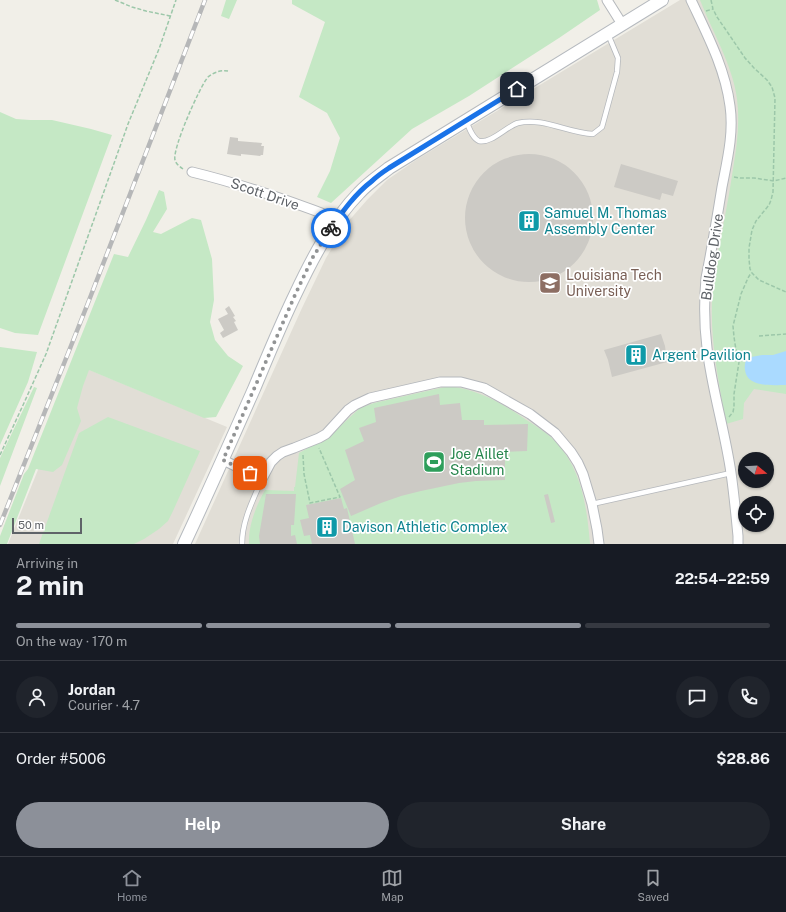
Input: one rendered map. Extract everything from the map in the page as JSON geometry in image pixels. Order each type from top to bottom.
[{"type":"main road","points":[[184,544],[223,460],[299,285],[337,219],[348,205],[372,181],[389,168],[662,0]]},
{"type":"street","points":[[607,0],[622,24]]},
{"type":"street","name":"Bulldog Drive","points":[[692,0],[716,52],[728,94],[732,119],[728,157],[706,278],[705,329],[717,405],[731,473],[738,544]]},
{"type":"street","name":"Scott Drive","points":[[192,172],[225,180],[275,196],[337,219]]},
{"type":"street","points":[[223,460],[262,479],[271,462],[277,456],[326,434],[348,410],[370,398],[440,382],[473,385],[484,388],[530,414],[555,433],[571,452],[583,474],[592,504],[597,529],[598,544]]},
{"type":"lane","points":[[466,121],[474,137],[480,141],[488,140],[516,123],[531,121],[593,134],[602,127],[617,72],[618,58],[608,33]]},
{"type":"lane","points":[[592,504],[731,473]]},
{"type":"lane","points":[[242,544],[244,526],[248,511],[262,479]]},
{"type":"path","points":[[115,0],[132,7],[170,16]]},
{"type":"path","points":[[0,455],[46,354],[128,124],[176,0]]},
{"type":"path","points":[[711,0],[713,9],[724,28],[745,58],[767,80],[772,87],[775,98],[773,192],[771,200],[756,220],[752,230],[749,259],[750,269],[759,280],[786,292]]},
{"type":"path","points":[[704,12],[713,9]]},
{"type":"path","points":[[192,172],[182,169],[175,159],[179,139],[195,100],[206,81],[209,77],[219,71],[228,71]]},
{"type":"path","points":[[732,177],[774,180],[786,178]]},
{"type":"path","points":[[725,419],[733,412],[739,362],[733,326],[741,294],[748,278],[752,273]]},
{"type":"path","points":[[759,336],[786,334]]},
{"type":"path","points":[[303,455],[304,474],[310,503],[340,497],[319,447]]},
{"type":"shaded area","name":"Louisiana Tech University","points":[[680,0],[786,0],[786,544],[195,544],[326,258],[346,224],[387,180],[416,160]]},
{"type":"shaded area","points":[[80,366],[227,427],[173,544],[8,544]]},
{"type":"green space","points":[[226,0],[237,0],[229,19],[221,16]]},
{"type":"green space","points":[[292,0],[597,0],[600,10],[469,96],[412,129],[331,203],[317,197],[330,171],[340,138],[327,113],[299,97],[325,22],[292,4]]},
{"type":"green space","points":[[700,0],[786,0],[786,394],[754,389],[744,403],[743,419],[726,424],[714,352],[712,297],[716,265],[736,152],[738,108],[735,87],[727,61]]},
{"type":"green space","points":[[0,112],[16,119],[52,120],[112,135],[38,335],[15,333],[0,328]]},
{"type":"green space","points":[[159,190],[164,192],[167,209],[153,232],[161,234],[192,218],[201,220],[212,259],[214,300],[210,322],[215,340],[228,356],[243,366],[216,417],[204,418],[89,370],[77,408],[81,421],[62,465],[53,472],[36,469],[7,544],[0,544],[0,536],[24,474],[28,469],[114,254],[128,257]]},
{"type":"green space","points":[[0,347],[37,352],[28,382],[0,445]]},
{"type":"green space","name":"Joe Aillet Stadium","points":[[449,386],[479,393],[496,401],[549,435],[556,442],[572,465],[582,490],[590,544],[249,544],[253,516],[265,490],[294,491],[299,453],[331,435],[360,408],[374,403]]},
{"type":"green space","points":[[34,387],[37,388],[0,486],[0,458]]},
{"type":"green space","points":[[108,417],[200,451],[168,521],[159,529],[134,544],[39,544],[79,433]]},
{"type":"water","points":[[786,351],[786,385],[755,383],[747,376],[745,368],[746,358],[762,355],[773,355]]},
{"type":"building","points":[[230,137],[238,138],[238,141],[262,143],[261,146],[264,146],[263,155],[241,154],[241,156],[227,154]]},
{"type":"building","name":"Samuel M. Thomas Assembly Center","points":[[529,154],[553,159],[574,173],[588,194],[593,218],[588,242],[574,263],[553,277],[529,282],[505,277],[484,263],[470,242],[465,218],[470,194],[484,173],[505,159]]},
{"type":"building","points":[[621,164],[678,181],[673,196],[662,193],[660,200],[614,187]]},
{"type":"building","points":[[229,306],[235,316],[233,317],[236,321],[234,322],[238,330],[223,338],[220,333],[224,330],[218,319],[228,314],[225,309]]},
{"type":"building","name":"Argent Pavilion","points":[[661,334],[665,346],[667,362],[612,377],[604,350]]},
{"type":"building","points":[[439,394],[440,405],[460,403],[462,420],[484,420],[484,425],[528,424],[527,451],[505,452],[505,480],[459,483],[421,491],[381,503],[351,516],[340,489],[355,480],[345,450],[364,441],[359,428],[376,422],[374,408]]},
{"type":"building","points":[[266,494],[296,494],[294,525],[291,525],[291,536],[295,535],[297,544],[260,544],[259,536]]},
{"type":"building","points":[[548,494],[555,522],[551,523],[544,495]]},
{"type":"building","name":"Davison Athletic Complex","points":[[341,498],[344,509],[347,508],[355,544],[312,544],[310,535],[304,536],[300,520],[309,518],[306,505]]},
{"type":"railway","points":[[0,525],[88,303],[205,0]]},
{"type":"way so far","points":[[250,473],[223,460],[285,315],[313,257],[331,228]]},
{"type":"place","name":"Samuel M. Thomas Assembly Center","points":[[529,221]]},
{"type":"place","name":"Louisiana Tech University","points":[[550,283]]},
{"type":"place","name":"Argent Pavilion","points":[[636,355]]},
{"type":"place","name":"Joe Aillet Stadium","points":[[434,462]]},
{"type":"place","name":"Davison Athletic Complex","points":[[327,527]]},
{"type":"route","points":[[331,228],[359,193],[389,168],[517,89]]}]
